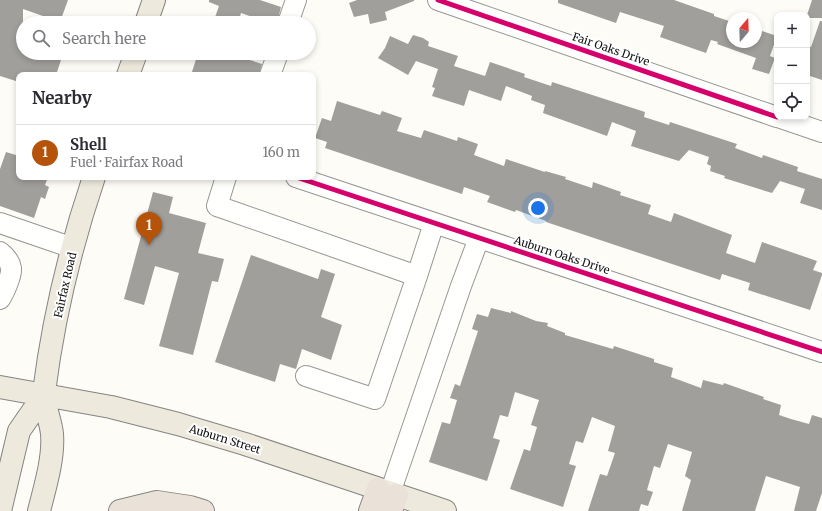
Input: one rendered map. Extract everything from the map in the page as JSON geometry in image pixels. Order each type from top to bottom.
[{"type":"highway","points":[[370,511],[389,497]]},
{"type":"highway","points":[[120,511],[157,502],[190,506],[203,511]]},
{"type":"main road","points":[[148,16],[154,0]]},
{"type":"main road","points":[[129,72],[133,60]]},
{"type":"main road","name":"Fairfax Road","points":[[39,511],[53,449],[52,432],[44,394],[55,327],[73,248],[93,180]]},
{"type":"main road","name":"Auburn Street","points":[[0,387],[111,407],[178,424],[252,447],[389,497],[444,511]]},
{"type":"main road","name":"Fairfax Road","points":[[0,511],[19,431],[44,394]]},
{"type":"street","points":[[290,16],[296,0]]},
{"type":"street","name":"Fair Oaks Drive","points":[[438,0],[774,116]]},
{"type":"street","points":[[271,72],[275,60]]},
{"type":"street","name":"Fair Oaks Drive","points":[[787,120],[822,132]]},
{"type":"street","points":[[225,180],[217,206],[417,276]]},
{"type":"street","name":"Auburn Oaks Drive","points":[[305,180],[822,352]]},
{"type":"street","points":[[306,376],[375,399],[434,223]]},
{"type":"street","points":[[1,226],[73,248]]},
{"type":"street","points":[[389,497],[461,286],[479,238]]},
{"type":"street","points":[[0,252],[7,257],[11,268],[4,293],[0,299]]},
{"type":"building","points":[[0,0],[68,0],[62,16],[43,16],[23,9],[23,16],[16,16],[16,60],[61,60],[57,72],[16,72],[16,81],[0,76]]},
{"type":"building","points":[[209,0],[260,0],[281,7],[279,16],[250,16],[241,13],[240,16],[215,16],[219,6],[209,2]]},
{"type":"building","points":[[357,0],[414,1],[385,12],[387,20],[370,24],[368,14],[354,17],[349,3]]},
{"type":"building","points":[[558,0],[674,0],[714,14],[714,16],[726,20],[726,47],[717,44],[718,42],[711,40],[706,53],[660,37],[664,26],[620,12],[616,23],[558,3]]},
{"type":"building","points":[[812,0],[822,0],[822,18],[810,18],[810,12],[808,12]]},
{"type":"building","points":[[820,21],[822,21],[822,80],[810,76],[811,47]]},
{"type":"building","points":[[762,31],[774,35],[774,45],[770,56],[774,58],[774,61],[769,74],[752,69],[756,58],[728,48],[762,48]]},
{"type":"building","points":[[413,35],[423,38],[429,42],[428,46],[458,56],[454,66],[485,76],[490,62],[525,74],[524,77],[551,86],[552,82],[645,112],[644,117],[669,125],[670,122],[737,144],[735,148],[762,158],[763,155],[798,167],[797,171],[822,179],[822,210],[800,203],[805,189],[780,181],[772,193],[724,178],[725,176],[710,171],[711,166],[707,164],[709,157],[689,150],[679,161],[631,146],[636,131],[612,122],[607,136],[543,113],[545,105],[531,100],[532,96],[506,86],[501,101],[469,90],[464,106],[432,96],[435,88],[432,87],[438,69],[416,61],[408,75],[378,58],[385,48],[390,36],[408,44]]},
{"type":"building","points":[[196,60],[250,60],[262,64],[260,72],[192,72]]},
{"type":"building","points":[[337,101],[380,115],[382,111],[402,118],[397,131],[421,138],[424,130],[457,141],[458,137],[478,144],[474,155],[504,166],[506,159],[545,172],[566,177],[565,179],[592,188],[593,182],[621,192],[620,195],[651,205],[648,214],[671,222],[674,213],[732,235],[726,253],[755,263],[762,242],[817,261],[813,270],[822,273],[822,275],[810,310],[748,290],[750,283],[722,274],[720,280],[546,222],[516,210],[515,212],[487,202],[490,196],[464,187],[462,194],[325,148],[327,142],[316,138],[316,135],[322,118],[331,121]]},
{"type":"building","points":[[6,152],[16,155],[16,180],[47,180],[45,185],[49,187],[45,199],[41,197],[34,218],[0,206],[0,169]]},
{"type":"building","points":[[153,192],[173,197],[169,213],[206,223],[198,253],[224,259],[218,282],[212,281],[193,355],[159,346],[179,273],[155,266],[144,305],[124,299]]},
{"type":"building","points":[[251,255],[318,279],[321,269],[335,274],[321,317],[342,325],[331,360],[302,349],[296,369],[280,364],[275,382],[215,362]]},
{"type":"building","points":[[491,308],[511,313],[511,311],[536,321],[548,323],[547,326],[565,333],[565,335],[613,349],[614,346],[654,359],[654,362],[673,368],[671,377],[701,388],[703,380],[723,385],[724,383],[764,397],[763,399],[781,405],[779,415],[791,419],[809,424],[812,415],[822,418],[822,493],[816,511],[794,511],[800,487],[766,476],[755,511],[682,511],[691,480],[685,476],[692,452],[668,444],[660,468],[654,466],[647,490],[653,492],[648,506],[641,504],[639,511],[588,511],[600,474],[607,476],[615,453],[608,451],[615,426],[592,417],[583,443],[576,441],[569,464],[576,466],[563,507],[510,489],[524,449],[530,451],[537,427],[531,425],[539,400],[515,392],[508,417],[500,415],[493,438],[500,440],[487,481],[429,462],[442,422],[450,424],[457,400],[450,398],[455,384],[460,386],[478,331],[472,329],[477,314],[488,317]]},
{"type":"cycle path","points":[[438,0],[774,116]]},
{"type":"cycle path","points":[[305,180],[822,352]]},
{"type":"place","name":"Shell","points":[[149,245]]}]
